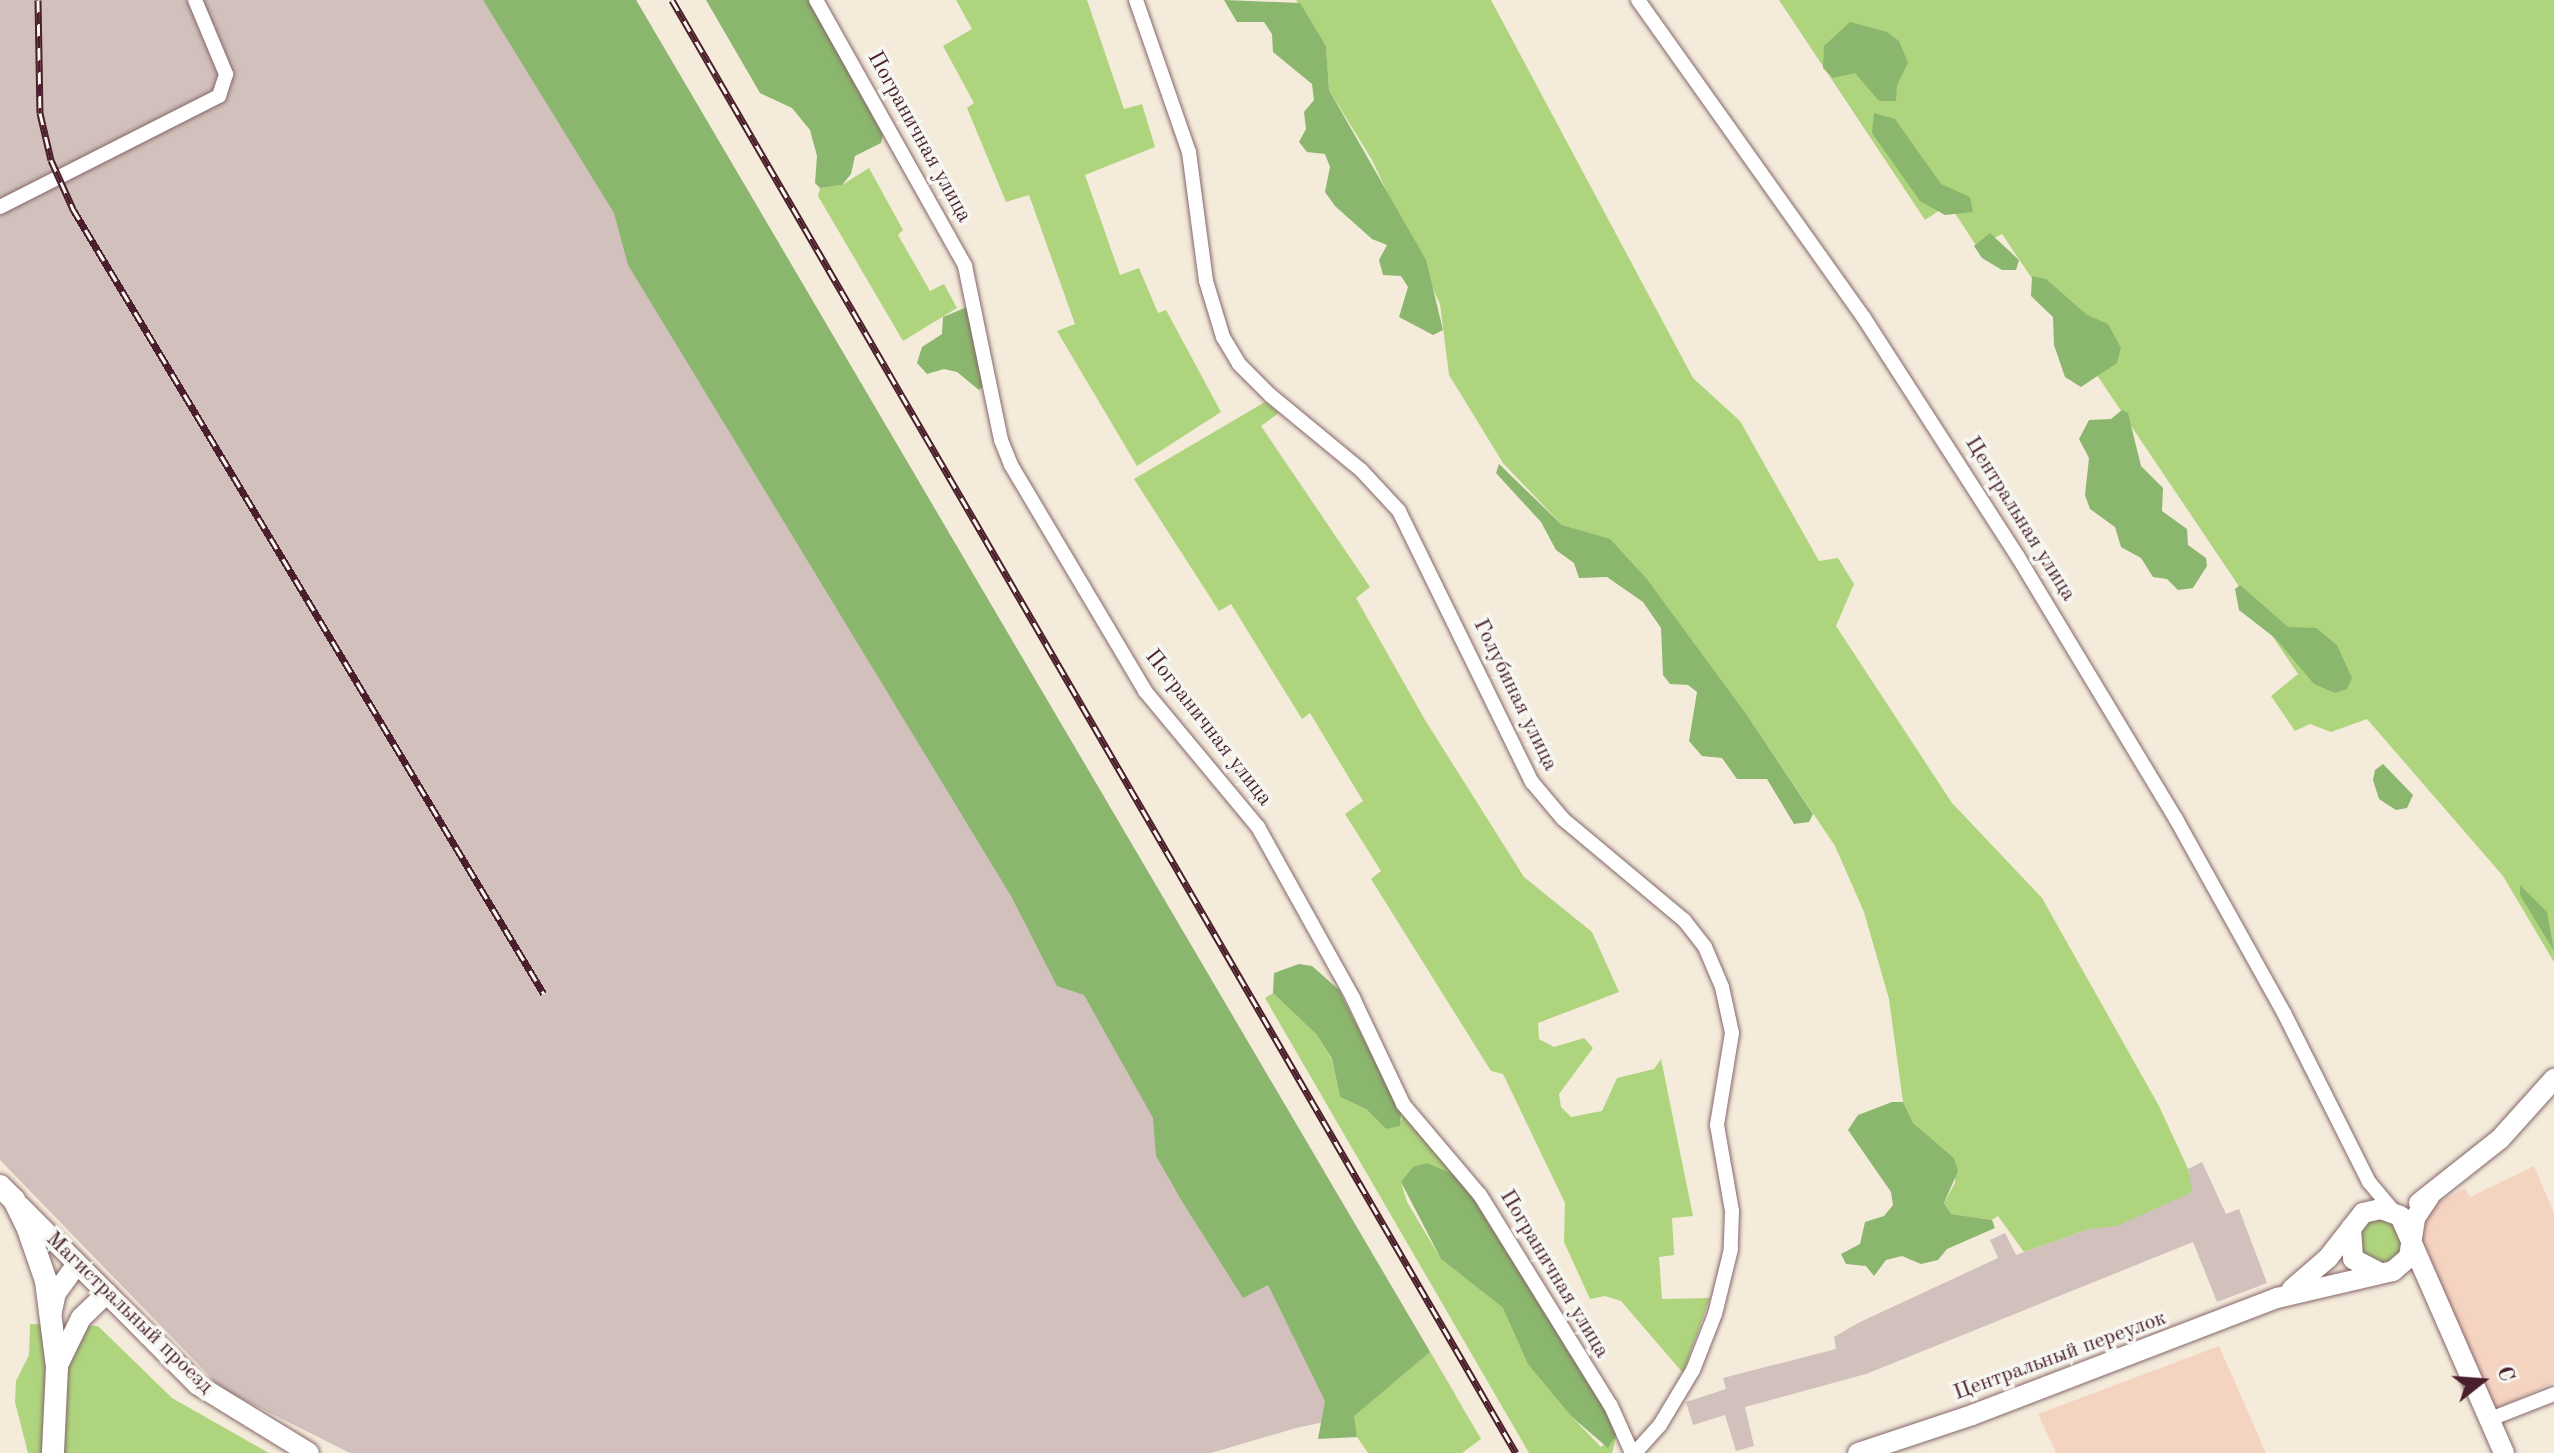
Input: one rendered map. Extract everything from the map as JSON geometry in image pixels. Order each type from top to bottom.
[{"type":"main road","points":[[2277,1298],[2399,1267],[2413,1243],[2415,1218],[2429,1197],[2500,1139],[2552,1085]]},
{"type":"main road","points":[[7,1193],[39,1255],[57,1367],[53,1453]]},
{"type":"main road","name":"Магистральный проезд","points":[[7,1193],[198,1385],[309,1453]]},
{"type":"main road","points":[[2277,1298],[2309,1277],[2357,1221],[2429,1197]]},
{"type":"main road","points":[[2393,1211],[2406,1221],[2437,1308],[2504,1453]]},
{"type":"main road","points":[[2357,1221],[2353,1259],[2380,1273],[2414,1281],[2437,1308]]},
{"type":"main road","points":[[50,1322],[56,1293],[77,1264]]},
{"type":"main road","points":[[57,1367],[81,1318],[107,1293]]},
{"type":"main road","name":"Центральный переулок","points":[[1858,1453],[1972,1415],[2277,1298]]},
{"type":"street","points":[[0,207],[219,96],[226,74],[195,0]]},
{"type":"street","name":"Пограничная улица","points":[[816,0],[965,266],[1004,452],[1063,559],[1145,691],[1258,827],[1353,998],[1403,1104],[1480,1195],[1611,1406],[1633,1453]]},
{"type":"street","name":"Голубиная улица","points":[[1136,0],[1163,65],[1189,152],[1206,281],[1223,337],[1239,364],[1393,503],[1538,791],[1571,827],[1684,920],[1705,947],[1722,987],[1732,1033],[1717,1125],[1732,1211],[1731,1249],[1715,1314],[1693,1370],[1660,1425],[1633,1453]]},
{"type":"street","name":"Центральная улица","points":[[1638,0],[1864,318],[2018,557],[2176,819],[2323,1088],[2369,1182],[2393,1211]]},
{"type":"street","points":[[2357,1221],[2371,1200],[2369,1182]]},
{"type":"street","points":[[2488,1420],[2554,1394]]},
{"type":"shaded area","points":[[0,0],[636,0],[1455,1394],[1296,1428],[1211,1453],[350,1453],[222,1389],[0,1160]]},
{"type":"shaded area","points":[[2202,1162],[2226,1214],[2239,1209],[2267,1283],[2217,1302],[2193,1242],[1866,1374],[1745,1407],[1754,1446],[1736,1451],[1725,1415],[1693,1425],[1686,1402],[1726,1389],[1723,1378],[1836,1349],[1834,1337],[1860,1322],[1998,1258],[1990,1240],[2005,1233],[2016,1255],[2191,1192],[2188,1169]]},
{"type":"shaded area","points":[[2534,1166],[2554,1213],[2554,1382],[2492,1411],[2421,1247],[2422,1228],[2435,1204],[2465,1188],[2470,1197]]},
{"type":"shaded area","points":[[2219,1346],[2266,1453],[2056,1453],[2038,1414]]},
{"type":"green space","points":[[483,0],[636,0],[1430,1352],[1354,1416],[1357,1437],[1318,1439],[1325,1401],[1268,1285],[1243,1298],[1183,1203],[1156,1156],[1153,1118],[1084,995],[1057,986],[1011,896],[628,265],[614,213]]},
{"type":"green space","points":[[706,0],[809,0],[883,135],[881,143],[855,156],[851,174],[842,185],[820,188],[815,183],[817,156],[810,130],[792,108],[760,93]]},
{"type":"green space","points":[[956,0],[1087,0],[1124,109],[1142,104],[1155,147],[1085,175],[1120,275],[1139,268],[1158,313],[1166,310],[1221,412],[1137,466],[1057,331],[1075,324],[1029,195],[1006,202],[967,108],[974,103],[943,46],[972,29]]},
{"type":"green space","points":[[1224,0],[1300,3],[1326,46],[1329,90],[1426,260],[1443,330],[1433,335],[1399,317],[1408,287],[1401,276],[1383,275],[1379,260],[1387,245],[1372,239],[1335,206],[1325,192],[1330,167],[1325,154],[1307,152],[1299,142],[1306,129],[1304,112],[1314,100],[1312,84],[1273,52],[1272,34],[1264,22],[1237,22]]},
{"type":"green space","points":[[1296,0],[1491,0],[1693,378],[1740,421],[1819,561],[1838,558],[1854,584],[1836,626],[1952,803],[2042,898],[2159,1106],[2188,1169],[2192,1192],[2117,1226],[2089,1229],[2024,1252],[1998,1216],[1992,1220],[1951,1214],[1944,1203],[1955,1183],[1954,1158],[1912,1123],[1903,1102],[1889,999],[1864,912],[1835,846],[1749,718],[1610,540],[1562,525],[1503,463],[1449,375],[1440,304],[1372,160],[1329,90],[1326,46]]},
{"type":"green space","points":[[1779,0],[2554,0],[2554,962],[2503,876],[2367,719],[2331,732],[2310,724],[2295,731],[2271,696],[2298,674],[2002,234],[1977,247],[1949,204],[1925,220]]},
{"type":"green space","points":[[1850,22],[1887,32],[1899,41],[1908,63],[1897,85],[1896,101],[1879,101],[1855,73],[1833,78],[1823,68],[1824,46]]},
{"type":"green space","points":[[1874,113],[1895,119],[1941,184],[1970,197],[1973,212],[1945,215],[1920,201],[1872,133]]},
{"type":"green space","points":[[869,168],[903,230],[898,235],[930,291],[944,284],[957,308],[903,341],[818,196],[820,188],[842,185]]},
{"type":"green space","points":[[1990,233],[2019,260],[2016,270],[2002,270],[1982,258],[1974,246]]},
{"type":"green space","points":[[2032,276],[2046,279],[2087,315],[2108,324],[2121,348],[2117,363],[2081,387],[2065,377],[2054,345],[2053,317],[2031,296]]},
{"type":"green space","points":[[967,307],[984,386],[979,390],[957,372],[944,369],[927,374],[917,363],[922,347],[942,334],[943,317]]},
{"type":"green space","points":[[1265,402],[1279,413],[1261,426],[1370,587],[1356,598],[1425,720],[1524,877],[1592,932],[1619,992],[1538,1023],[1539,1039],[1554,1047],[1584,1038],[1593,1048],[1559,1094],[1561,1107],[1571,1117],[1602,1111],[1617,1078],[1654,1069],[1661,1059],[1693,1216],[1672,1218],[1674,1255],[1659,1257],[1662,1299],[1710,1298],[1683,1373],[1621,1301],[1605,1296],[1590,1299],[1564,1242],[1565,1203],[1503,1074],[1491,1071],[1371,879],[1381,871],[1345,814],[1363,801],[1310,713],[1302,719],[1231,604],[1219,611],[1134,479]]},
{"type":"green space","points":[[2122,410],[2128,413],[2141,466],[2163,488],[2162,511],[2187,529],[2188,545],[2206,558],[2207,566],[2193,588],[2178,590],[2167,579],[2153,577],[2141,558],[2121,547],[2115,527],[2090,509],[2085,495],[2089,458],[2079,439],[2089,420],[2111,419]]},
{"type":"green space","points":[[1499,464],[1562,525],[1610,539],[1646,578],[1749,718],[1813,814],[1809,822],[1794,824],[1767,779],[1737,779],[1722,758],[1702,756],[1689,741],[1697,692],[1688,685],[1670,684],[1663,675],[1661,628],[1643,602],[1607,577],[1579,578],[1574,563],[1556,550],[1541,522],[1496,473]]},
{"type":"green space","points":[[2240,585],[2288,627],[2316,628],[2337,645],[2352,678],[2347,689],[2335,693],[2314,684],[2275,638],[2239,610],[2235,589]]},
{"type":"green space","points":[[2383,764],[2413,795],[2407,808],[2396,810],[2379,799],[2373,780],[2375,770]]},
{"type":"green space","points":[[2520,885],[2547,912],[2554,951],[2520,895]]},
{"type":"green space","points":[[1299,964],[1312,966],[1339,990],[1401,1113],[1400,1126],[1386,1129],[1366,1109],[1340,1097],[1332,1059],[1317,1035],[1273,993],[1274,973]]},
{"type":"green space","points":[[1273,993],[1317,1035],[1332,1060],[1340,1097],[1366,1109],[1386,1129],[1402,1120],[1401,1113],[1455,1175],[1401,1182],[1407,1202],[1441,1259],[1503,1308],[1572,1417],[1601,1447],[1617,1434],[1612,1453],[1529,1453],[1265,998]]},
{"type":"green space","points":[[1892,1102],[1903,1102],[1913,1123],[1954,1158],[1958,1171],[1944,1203],[1951,1214],[1992,1220],[1995,1228],[1947,1249],[1938,1260],[1921,1264],[1902,1256],[1886,1260],[1874,1276],[1866,1266],[1846,1264],[1841,1254],[1860,1244],[1865,1222],[1884,1216],[1893,1205],[1891,1192],[1848,1130],[1858,1115]]},
{"type":"green space","points":[[1427,1163],[1455,1175],[1475,1201],[1610,1416],[1617,1434],[1608,1448],[1572,1417],[1528,1364],[1503,1308],[1441,1259],[1401,1182],[1413,1167]]},
{"type":"green space","points":[[2381,1219],[2397,1225],[2403,1241],[2397,1257],[2381,1263],[2365,1257],[2359,1241],[2365,1225]]},
{"type":"green space","points":[[30,1324],[98,1326],[172,1398],[269,1453],[28,1453],[15,1402],[16,1381],[29,1355]]},
{"type":"green space","points":[[1430,1352],[1481,1439],[1462,1453],[1368,1453],[1357,1437],[1353,1416]]},
{"type":"railway","points":[[38,0],[40,113],[51,160],[73,209],[544,994]]},
{"type":"railway","points":[[672,0],[1516,1453]]}]
